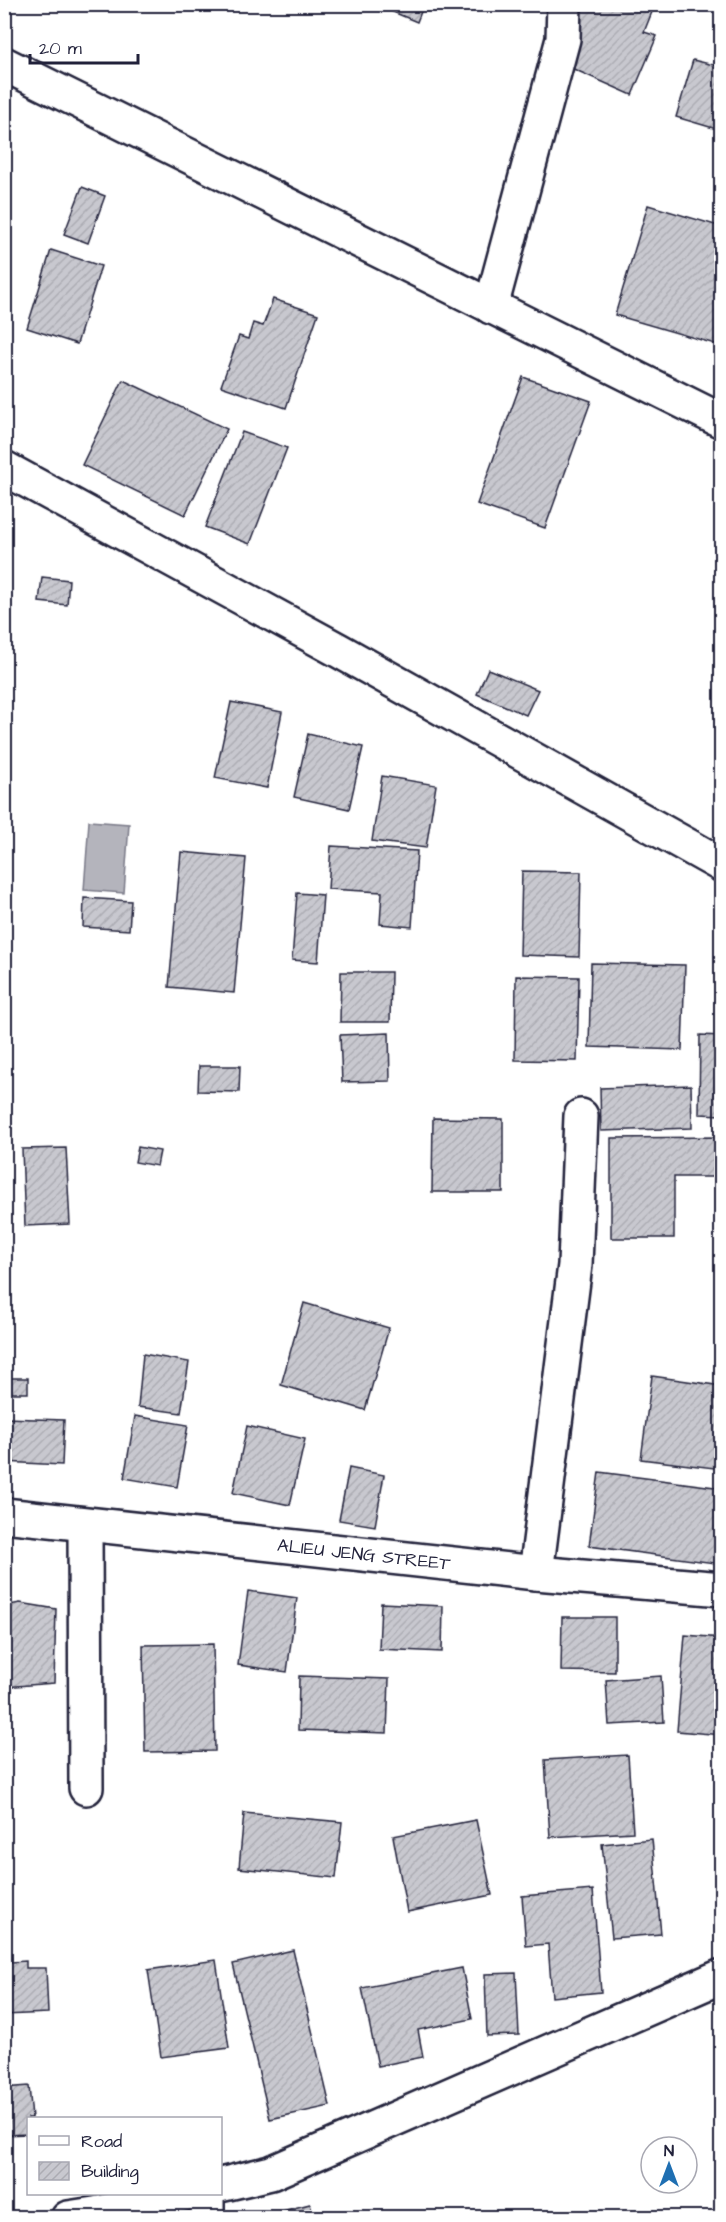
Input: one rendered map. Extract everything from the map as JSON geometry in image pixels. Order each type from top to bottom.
[{"type":"street","points":[[491,307],[563,39],[564,4]]},
{"type":"street","points":[[4,64],[722,421]]},
{"type":"street","points":[[4,468],[338,650],[722,865]]},
{"type":"street","points":[[536,1573],[575,1265],[581,1116]]},
{"type":"street","name":"ALIEU JENG STREET","points":[[4,1515],[536,1573],[722,1589]]},
{"type":"street","points":[[85,1525],[86,1788]]},
{"type":"street","points":[[222,2185],[271,2174],[722,1976]]},
{"type":"street","points":[[68,2217],[94,2214],[176,2195]]},
{"type":"street","points":[[207,2195],[207,2217]]},
{"type":"shaded area","points":[[89,821],[129,824],[124,893],[84,890]]},
{"type":"building","points":[[374,4],[424,4],[417,22]]},
{"type":"building","points":[[583,4],[651,4],[652,12],[644,32],[657,36],[632,95],[560,63]]},
{"type":"building","points":[[693,60],[722,67],[720,130],[676,117]]},
{"type":"building","points":[[82,187],[105,196],[88,243],[64,234]]},
{"type":"building","points":[[648,205],[722,227],[722,346],[615,315]]},
{"type":"building","points":[[51,250],[101,266],[77,344],[27,328]]},
{"type":"building","points":[[273,299],[318,314],[286,408],[221,386],[239,336],[248,339],[253,323],[263,326]]},
{"type":"building","points":[[523,377],[591,401],[545,528],[477,504]]},
{"type":"building","points":[[123,380],[227,429],[185,515],[82,465]]},
{"type":"building","points":[[242,432],[287,448],[250,544],[205,527]]},
{"type":"building","points":[[42,577],[69,580],[67,605],[39,602]]},
{"type":"building","points":[[488,669],[538,690],[526,715],[477,694]]},
{"type":"building","points":[[231,702],[282,712],[267,788],[215,778]]},
{"type":"building","points":[[308,734],[363,747],[349,809],[294,797]]},
{"type":"building","points":[[382,776],[436,785],[426,848],[372,841]]},
{"type":"building","points":[[331,846],[417,851],[412,927],[380,924],[382,892],[328,889]]},
{"type":"building","points":[[181,852],[246,858],[234,993],[169,987]]},
{"type":"building","points":[[522,871],[581,872],[579,957],[520,955]]},
{"type":"building","points":[[297,893],[323,895],[318,962],[292,960]]},
{"type":"building","points":[[84,898],[131,901],[129,930],[83,927]]},
{"type":"building","points":[[591,963],[685,965],[682,1050],[589,1047]]},
{"type":"building","points":[[341,972],[391,972],[390,1022],[340,1022]]},
{"type":"building","points":[[516,976],[579,977],[577,1061],[515,1060]]},
{"type":"building","points":[[389,1033],[390,1081],[342,1082],[340,1035]]},
{"type":"building","points":[[700,1035],[722,1036],[722,1115],[699,1114]]},
{"type":"building","points":[[199,1066],[240,1066],[239,1092],[198,1091]]},
{"type":"building","points":[[691,1085],[692,1128],[601,1131],[600,1088]]},
{"type":"building","points":[[433,1118],[503,1119],[503,1192],[432,1192]]},
{"type":"building","points":[[722,1137],[722,1177],[674,1177],[674,1238],[611,1238],[611,1138]]},
{"type":"building","points":[[138,1147],[160,1151],[157,1166],[135,1162]]},
{"type":"building","points":[[66,1148],[70,1224],[25,1226],[22,1149]]},
{"type":"building","points":[[304,1303],[389,1328],[365,1410],[281,1385]]},
{"type":"building","points":[[143,1354],[189,1362],[181,1413],[138,1407]]},
{"type":"building","points":[[652,1376],[722,1386],[722,1469],[641,1459]]},
{"type":"building","points":[[4,1378],[28,1378],[28,1393],[4,1393]]},
{"type":"building","points":[[135,1416],[188,1425],[177,1487],[124,1478]]},
{"type":"building","points":[[5,1418],[64,1420],[62,1465],[4,1462]]},
{"type":"building","points":[[247,1426],[305,1439],[290,1505],[233,1493]]},
{"type":"building","points":[[349,1468],[384,1475],[375,1526],[339,1520]]},
{"type":"building","points":[[599,1472],[722,1488],[722,1564],[589,1546]]},
{"type":"building","points":[[248,1591],[297,1598],[287,1672],[238,1665]]},
{"type":"building","points":[[20,1603],[56,1609],[54,1683],[4,1687],[4,1606]]},
{"type":"building","points":[[381,1603],[443,1606],[442,1652],[379,1649]]},
{"type":"building","points":[[562,1617],[615,1617],[615,1672],[561,1671]]},
{"type":"building","points":[[685,1635],[722,1638],[722,1735],[677,1731]]},
{"type":"building","points":[[213,1644],[215,1751],[145,1752],[143,1645]]},
{"type":"building","points":[[299,1676],[389,1679],[387,1733],[298,1730]]},
{"type":"building","points":[[661,1676],[664,1722],[609,1725],[606,1680]]},
{"type":"building","points":[[628,1755],[633,1832],[550,1837],[545,1760]]},
{"type":"building","points":[[244,1813],[342,1822],[336,1878],[239,1868]]},
{"type":"building","points":[[476,1820],[492,1895],[407,1912],[393,1836]]},
{"type":"building","points":[[652,1839],[661,1934],[612,1938],[602,1844]]},
{"type":"building","points":[[593,1890],[601,1992],[552,1997],[548,1944],[526,1946],[522,1896]]},
{"type":"building","points":[[293,1950],[330,2106],[270,2119],[233,1964]]},
{"type":"building","points":[[4,1953],[11,1953],[11,1962],[26,1961],[26,1968],[46,1968],[48,2013],[4,2015]]},
{"type":"building","points":[[216,1960],[229,2048],[161,2057],[148,1970]]},
{"type":"building","points":[[462,1968],[472,2019],[418,2030],[423,2057],[378,2066],[362,1988]]},
{"type":"building","points":[[516,1973],[519,2035],[487,2036],[485,1974]]},
{"type":"building","points":[[29,2086],[32,2117],[27,2117],[27,2134],[4,2135],[4,2088]]},
{"type":"building","points":[[310,2204],[314,2218],[254,2218]]}]
